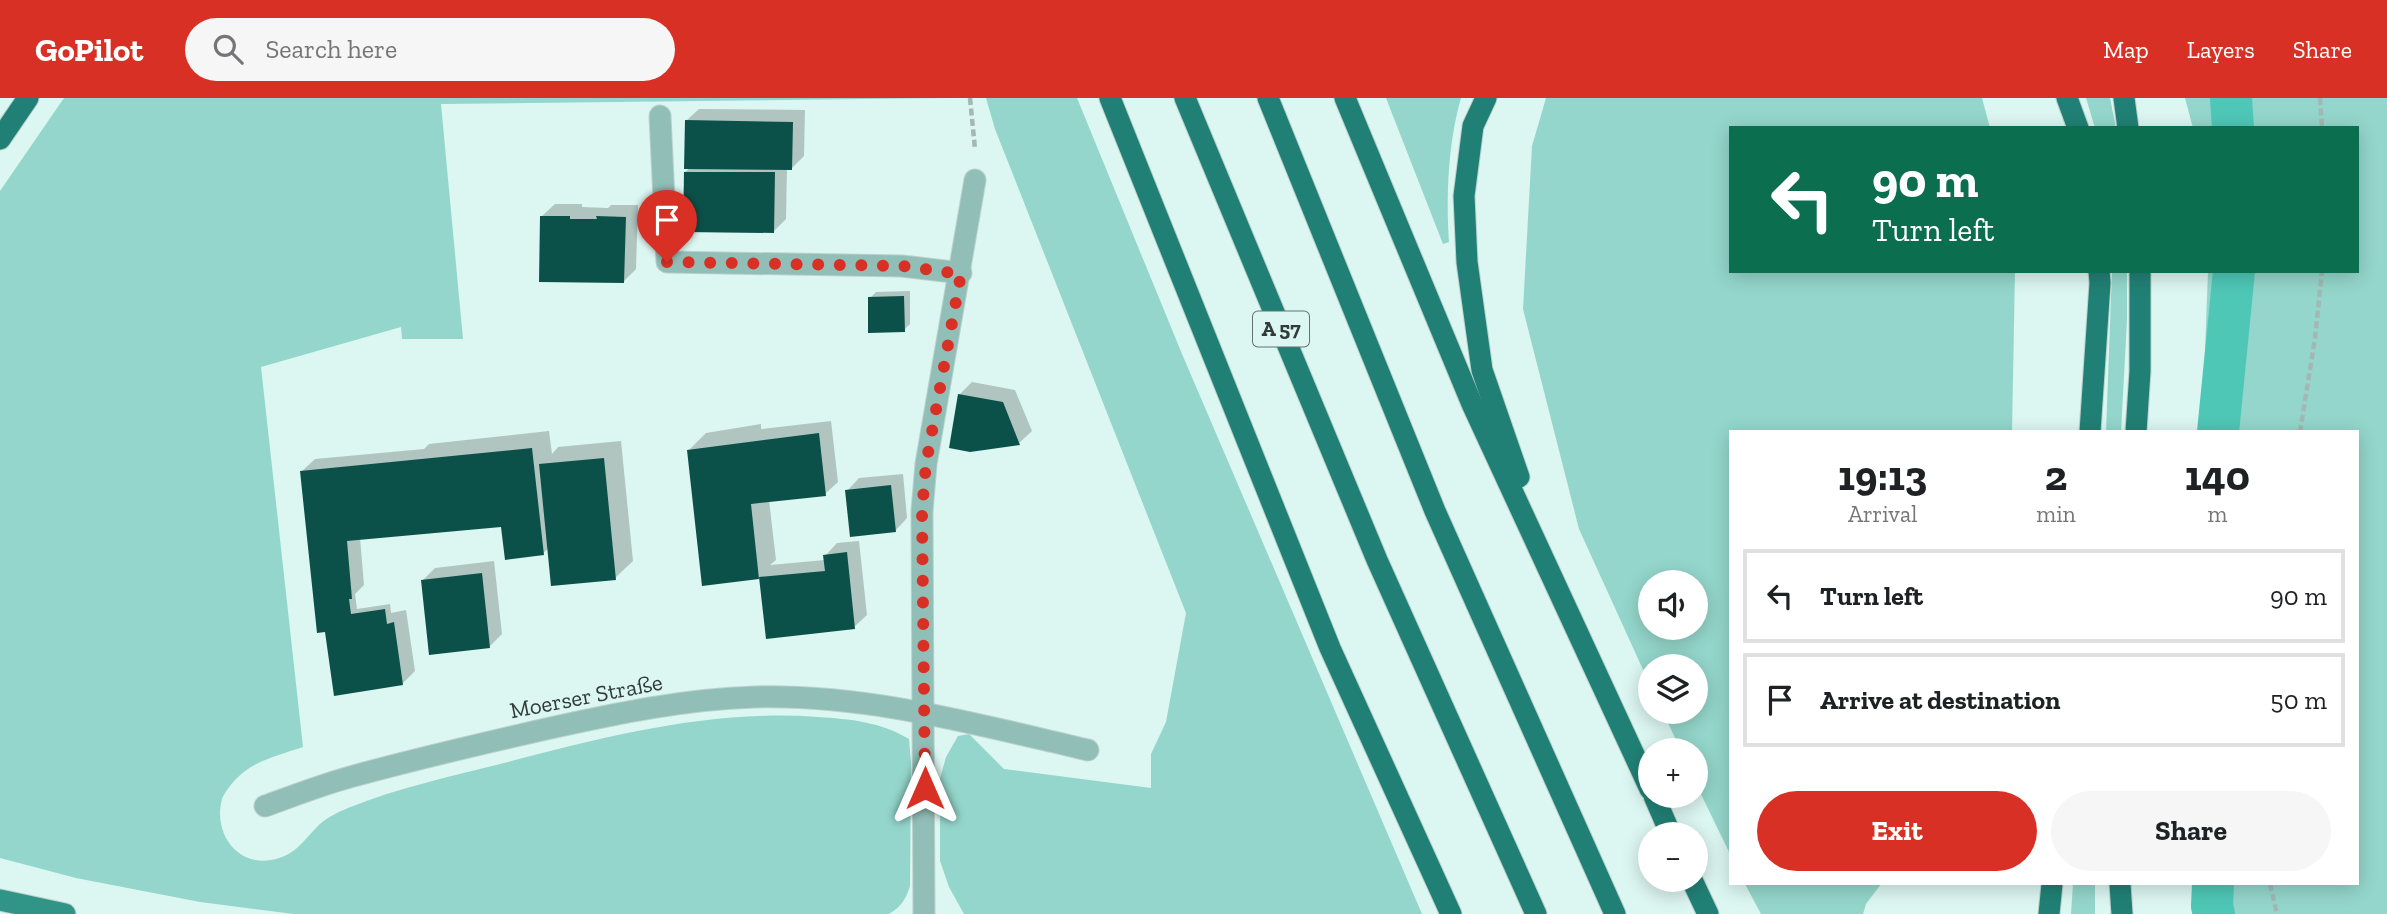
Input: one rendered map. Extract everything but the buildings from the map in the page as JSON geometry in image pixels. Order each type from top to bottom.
[{"type":"highway","points":[[0,139],[27,98]]},
{"type":"highway","points":[[1110,98],[1330,648],[1451,914]]},
{"type":"highway","name":"A 57","points":[[1185,98],[1377,560],[1536,914]]},
{"type":"highway","points":[[1269,98],[1435,511],[1615,914]]},
{"type":"highway","points":[[1345,98],[1472,404],[1638,763]]},
{"type":"highway","points":[[1486,98],[1473,126],[1464,196],[1467,262],[1482,370],[1559,592]]},
{"type":"highway","points":[[2067,98],[2077,126]]},
{"type":"highway","points":[[2124,98],[2128,126]]},
{"type":"highway","points":[[2090,430],[2101,284],[2099,273]]},
{"type":"highway","points":[[2136,430],[2140,371],[2140,273]]},
{"type":"highway","points":[[2049,914],[2052,885]]},
{"type":"highway","points":[[2120,885],[2122,914]]},
{"type":"highway","points":[[1698,892],[1708,914]]},
{"type":"main road","points":[[0,901],[65,914]]},
{"type":"street","points":[[660,117],[667,262],[902,266],[961,274]]},
{"type":"street","points":[[924,914],[922,511],[926,464],[961,274],[975,180]]},
{"type":"street","name":"Moerser Straße","points":[[265,806],[348,778],[605,716],[681,704],[755,697],[832,700],[925,712],[1088,750]]},
{"type":"path","points":[[970,98],[975,134],[975,180]]},
{"type":"path","points":[[2320,98],[2322,126]]},
{"type":"path","points":[[2300,430],[2322,273]]},
{"type":"path","points":[[2270,885],[2277,914]]},
{"type":"green space","points":[[64,98],[949,98],[441,104],[463,339],[402,339],[401,327],[261,367],[303,747],[268,759],[244,772],[224,794],[220,811],[224,834],[238,852],[247,858],[271,860],[292,852],[327,819],[367,801],[423,783],[578,744],[658,727],[737,717],[853,720],[876,725],[909,739],[910,886],[900,905],[889,914],[294,914],[200,902],[76,878],[0,858],[0,191]]},
{"type":"green space","points":[[986,98],[1077,98],[1182,354],[1422,914],[964,914],[949,887],[940,861],[940,779],[946,757],[958,736],[969,734],[1004,769],[1151,788],[1151,754],[1166,722],[1186,613],[995,129]]},
{"type":"green space","points":[[1386,98],[1461,98],[1449,169],[1449,242],[1443,244]]},
{"type":"green space","points":[[1546,98],[1982,98],[1989,126],[1729,126],[1729,273],[2015,273],[2012,430],[1729,430],[1729,852],[1708,808],[1708,738],[1675,738],[1669,724],[1708,724],[1708,654],[1638,654],[1638,659],[1579,529],[1523,309],[1532,146]]},
{"type":"green space","points":[[2086,98],[2110,98],[2116,126],[2094,126]]},
{"type":"green space","points":[[2185,98],[2387,98],[2387,914],[2199,914],[2196,885],[2359,885],[2359,430],[2202,430],[2208,273],[2359,273],[2359,126],[2192,126]]},
{"type":"green space","points":[[2112,273],[2127,273],[2121,430],[2106,430]]},
{"type":"green space","points":[[1746,885],[1880,885],[1866,904],[1863,914],[1761,914]]},
{"type":"green space","points":[[2073,885],[2095,885],[2095,914],[2071,914]]},
{"type":"waterway","points":[[2231,98],[2233,126]]},
{"type":"waterway","points":[[2218,430],[2234,273]]},
{"type":"waterway","points":[[2213,885],[2214,914]]},
{"type":"route","points":[[667,262],[902,266],[961,274],[926,464],[922,511],[925,788]]}]
